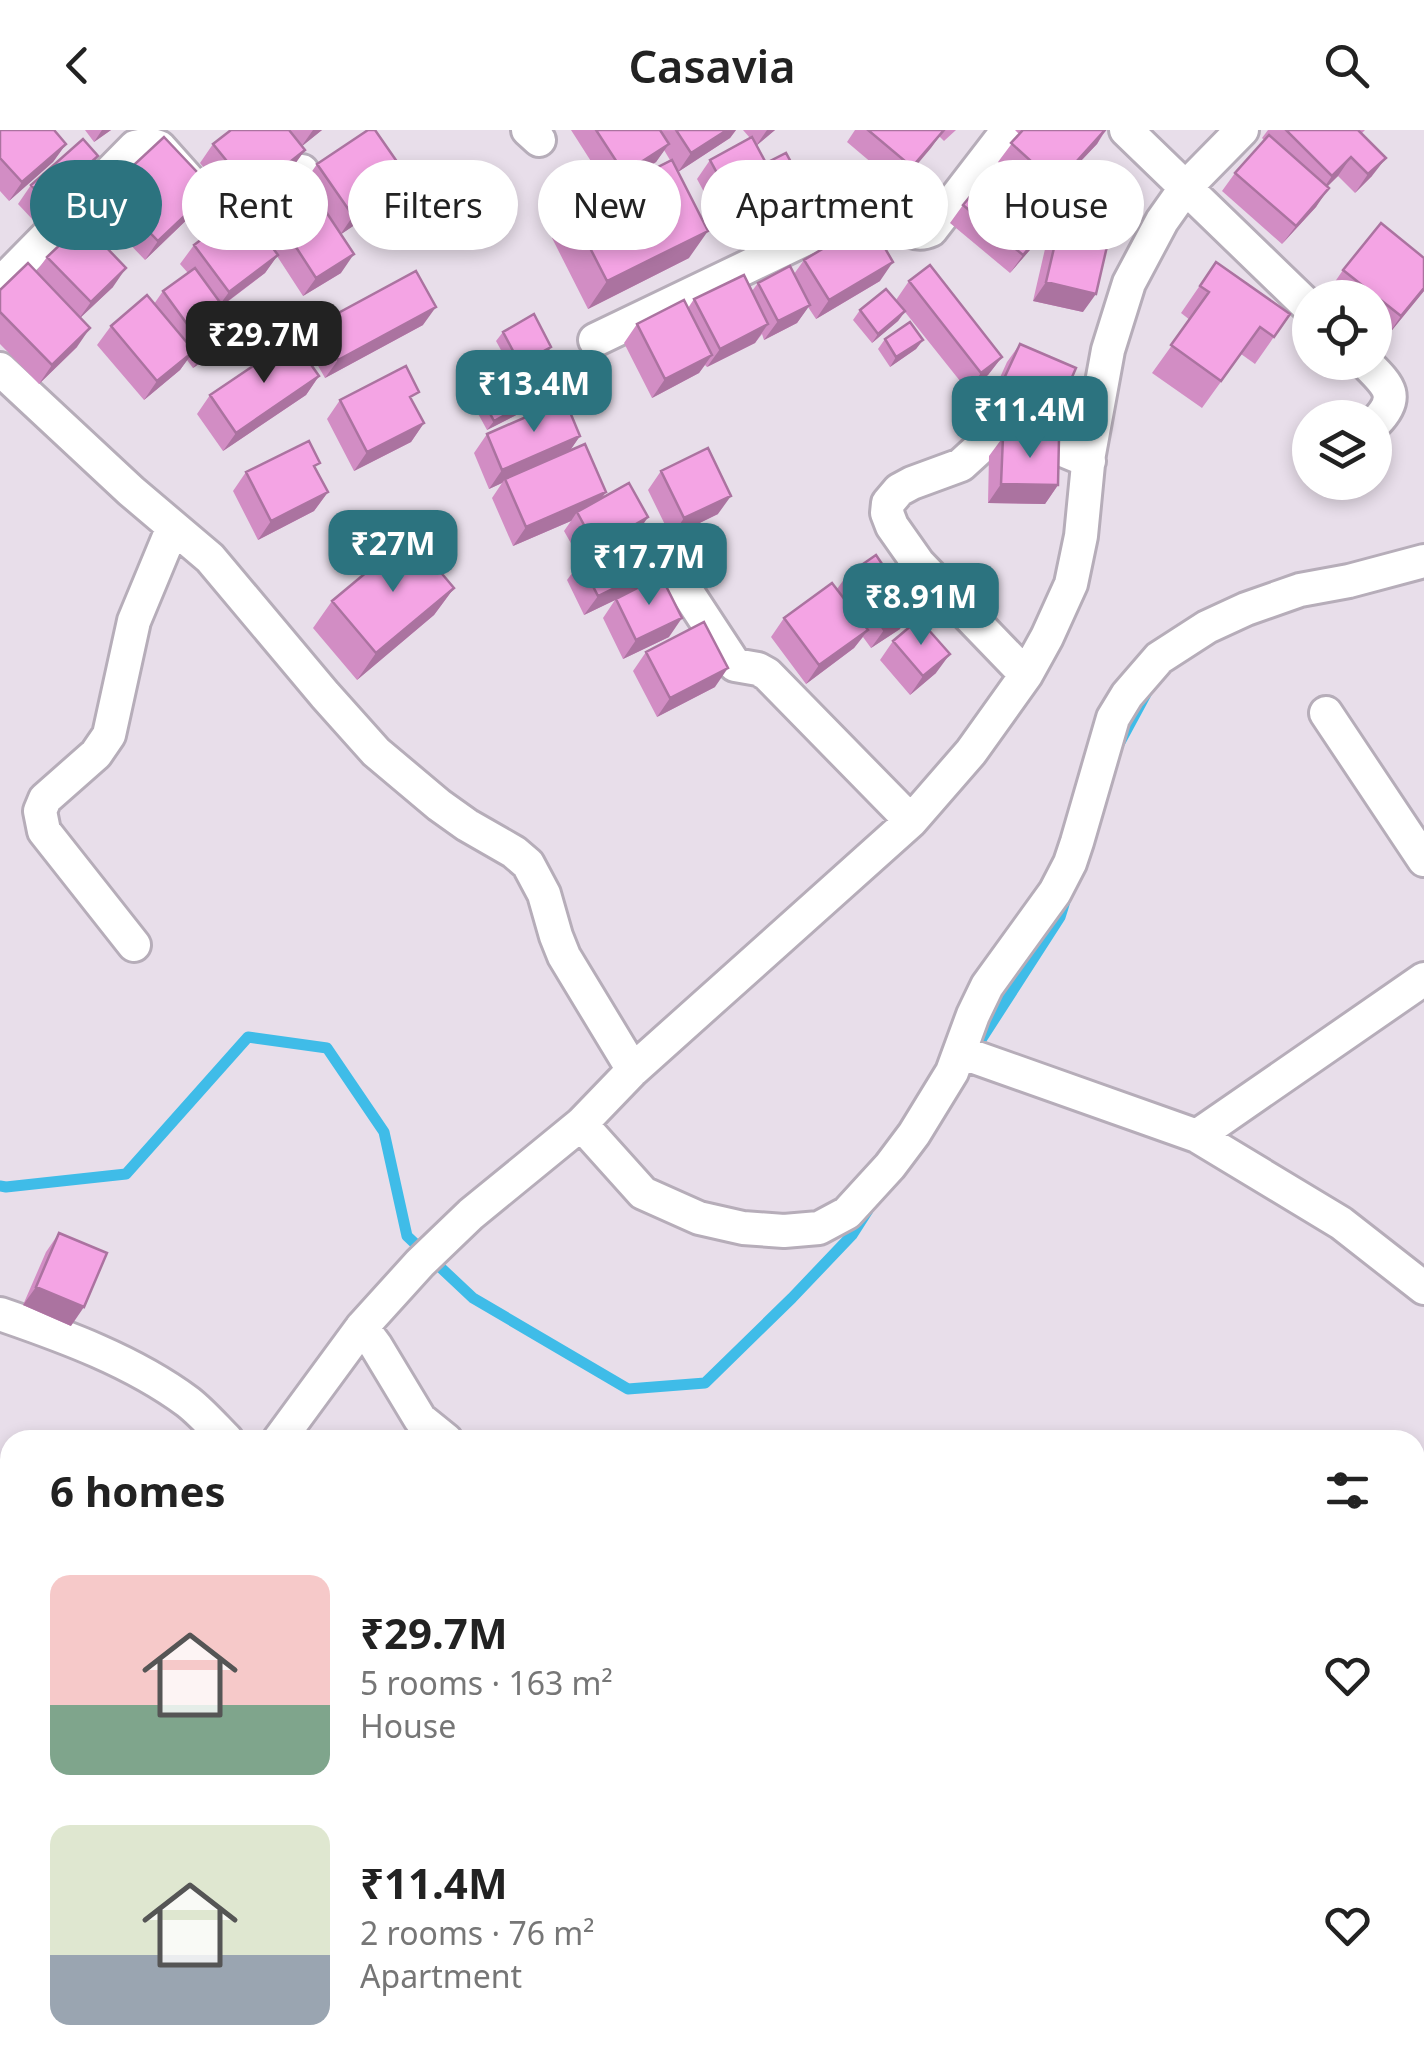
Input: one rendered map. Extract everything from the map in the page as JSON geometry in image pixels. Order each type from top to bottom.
[{"type":"street","points":[[594,340],[872,207],[886,211],[911,232],[926,233],[1008,130]]},
{"type":"street","points":[[1126,130],[1292,290]]},
{"type":"street","points":[[287,1430],[362,1327],[420,1263],[471,1214],[581,1124],[633,1070],[911,820],[971,752],[1026,676],[1071,584],[1108,350],[1129,283],[1162,221],[1186,187],[1242,130]]},
{"type":"street","points":[[0,284],[136,148],[149,144],[158,148],[182,174]]},
{"type":"street","points":[[0,369],[131,492],[210,558],[376,752],[466,825],[496,840],[528,864],[544,894],[564,956],[633,1070]]},
{"type":"street","points":[[1026,676],[918,563],[892,526],[888,502],[912,483],[960,465],[996,433],[1005,430],[1088,461]]},
{"type":"street","points":[[134,945],[44,831],[40,811],[46,799],[96,754],[109,735],[134,621],[173,526]]},
{"type":"street","points":[[655,543],[735,665],[766,674],[911,820]]},
{"type":"street","points":[[581,1124],[643,1193],[698,1218],[770,1230],[818,1228],[847,1213],[914,1134],[964,1054],[987,986],[1055,892],[1070,862],[1113,718],[1126,695],[1159,658],[1246,609],[1300,590],[1424,561]]},
{"type":"street","points":[[1326,713],[1424,860]]},
{"type":"street","points":[[1197,1136],[1424,979]]},
{"type":"street","points":[[964,1054],[1197,1136],[1341,1223],[1424,1288]]},
{"type":"street","points":[[0,1314],[52,1332],[156,1382],[190,1404],[217,1430]]},
{"type":"street","points":[[362,1327],[420,1419],[434,1430]]},
{"type":"building","points":[[0,130],[54,130],[66,144],[47,160],[30,160],[30,175],[22,182],[0,158]]},
{"type":"building","points":[[231,130],[289,130],[305,150],[292,160],[226,160],[213,144]]},
{"type":"building","points":[[368,130],[375,130],[396,160],[348,160],[348,209],[328,180],[328,160],[323,160]]},
{"type":"building","points":[[596,130],[660,130],[669,144],[644,160],[616,160]]},
{"type":"building","points":[[676,130],[727,130],[691,153]]},
{"type":"building","points":[[868,130],[944,130],[918,160],[904,160]]},
{"type":"building","points":[[1023,130],[1105,130],[1078,160],[1030,160],[1011,143]]},
{"type":"building","points":[[1286,130],[1358,130],[1386,158],[1368,174],[1351,157],[1332,176]]},
{"type":"building","points":[[1269,135],[1329,188],[1296,226],[1235,173]]},
{"type":"building","points":[[164,137],[186,160],[182,160],[182,218],[162,237],[162,160],[139,160]]},
{"type":"building","points":[[752,137],[764,160],[710,160]]},
{"type":"building","points":[[83,139],[98,156],[93,160],[59,160]]},
{"type":"building","points":[[681,178],[701,217],[701,234],[681,244]]},
{"type":"building","points":[[328,215],[354,254],[316,278],[298,250],[328,250]]},
{"type":"building","points":[[1381,223],[1424,258],[1424,288],[1401,316],[1392,309],[1392,280],[1356,280],[1343,270]]},
{"type":"building","points":[[54,250],[109,250],[126,268],[91,302],[47,257]]},
{"type":"building","points":[[198,250],[274,250],[278,255],[229,292]]},
{"type":"building","points":[[591,250],[670,250],[607,281]]},
{"type":"building","points":[[821,250],[886,250],[893,262],[829,300],[804,260]]},
{"type":"building","points":[[1054,250],[1106,250],[1096,294],[1046,282]]},
{"type":"building","points":[[1216,262],[1290,314],[1274,337],[1260,327],[1221,381],[1171,345],[1209,292],[1200,286]]},
{"type":"building","points":[[28,263],[90,328],[52,365],[0,312],[0,290]]},
{"type":"building","points":[[930,265],[1002,357],[981,373],[909,281]]},
{"type":"building","points":[[790,266],[810,305],[778,321],[758,283]]},
{"type":"building","points":[[195,268],[238,327],[206,350],[163,291]]},
{"type":"building","points":[[416,271],[436,307],[338,360],[318,324]]},
{"type":"building","points":[[744,275],[768,324],[720,349],[694,299]]},
{"type":"building","points":[[886,289],[905,311],[878,334],[860,310]]},
{"type":"building","points":[[147,295],[194,351],[157,381],[111,326]]},
{"type":"building","points":[[684,300],[712,355],[665,379],[637,324]]},
{"type":"building","points":[[534,314],[551,347],[520,364],[503,332]]},
{"type":"building","points":[[910,322],[923,340],[896,357],[885,339]]},
{"type":"building","points":[[293,339],[319,376],[236,433],[210,395]]},
{"type":"building","points":[[1020,344],[1076,368],[1058,409],[1001,385]]},
{"type":"building","points":[[406,366],[419,392],[410,397],[424,423],[367,452],[340,400]]},
{"type":"building","points":[[514,369],[532,400],[494,421],[477,389]]},
{"type":"building","points":[[565,400],[580,436],[502,470],[487,434]]},
{"type":"building","points":[[1003,437],[1059,438],[1058,485],[1001,484]]},
{"type":"building","points":[[309,441],[320,463],[314,466],[328,492],[271,521],[246,472]]},
{"type":"building","points":[[585,444],[606,492],[526,527],[505,479]]},
{"type":"building","points":[[708,448],[731,496],[684,518],[661,471]]},
{"type":"building","points":[[629,483],[648,517],[596,547],[577,512]]},
{"type":"building","points":[[410,536],[454,588],[376,653],[332,601]]},
{"type":"building","points":[[631,537],[647,572],[598,596],[580,561]]},
{"type":"building","points":[[876,555],[913,610],[884,630],[847,575]]},
{"type":"building","points":[[661,576],[682,618],[636,640],[616,599]]},
{"type":"building","points":[[832,583],[868,630],[819,665],[784,618]]},
{"type":"building","points":[[919,619],[950,654],[923,676],[893,641]]},
{"type":"building","points":[[704,622],[728,668],[670,698],[646,652]]},
{"type":"building","points":[[59,1233],[107,1253],[84,1307],[36,1287]]},
{"type":"waterway","points":[[1119,744],[1146,694]]},
{"type":"waterway","points":[[975,1049],[1060,917],[1066,898]]},
{"type":"waterway","points":[[0,1186],[126,1174],[248,1037],[327,1048],[384,1132],[407,1236],[473,1298],[628,1389],[705,1383],[852,1235],[868,1210]]}]
